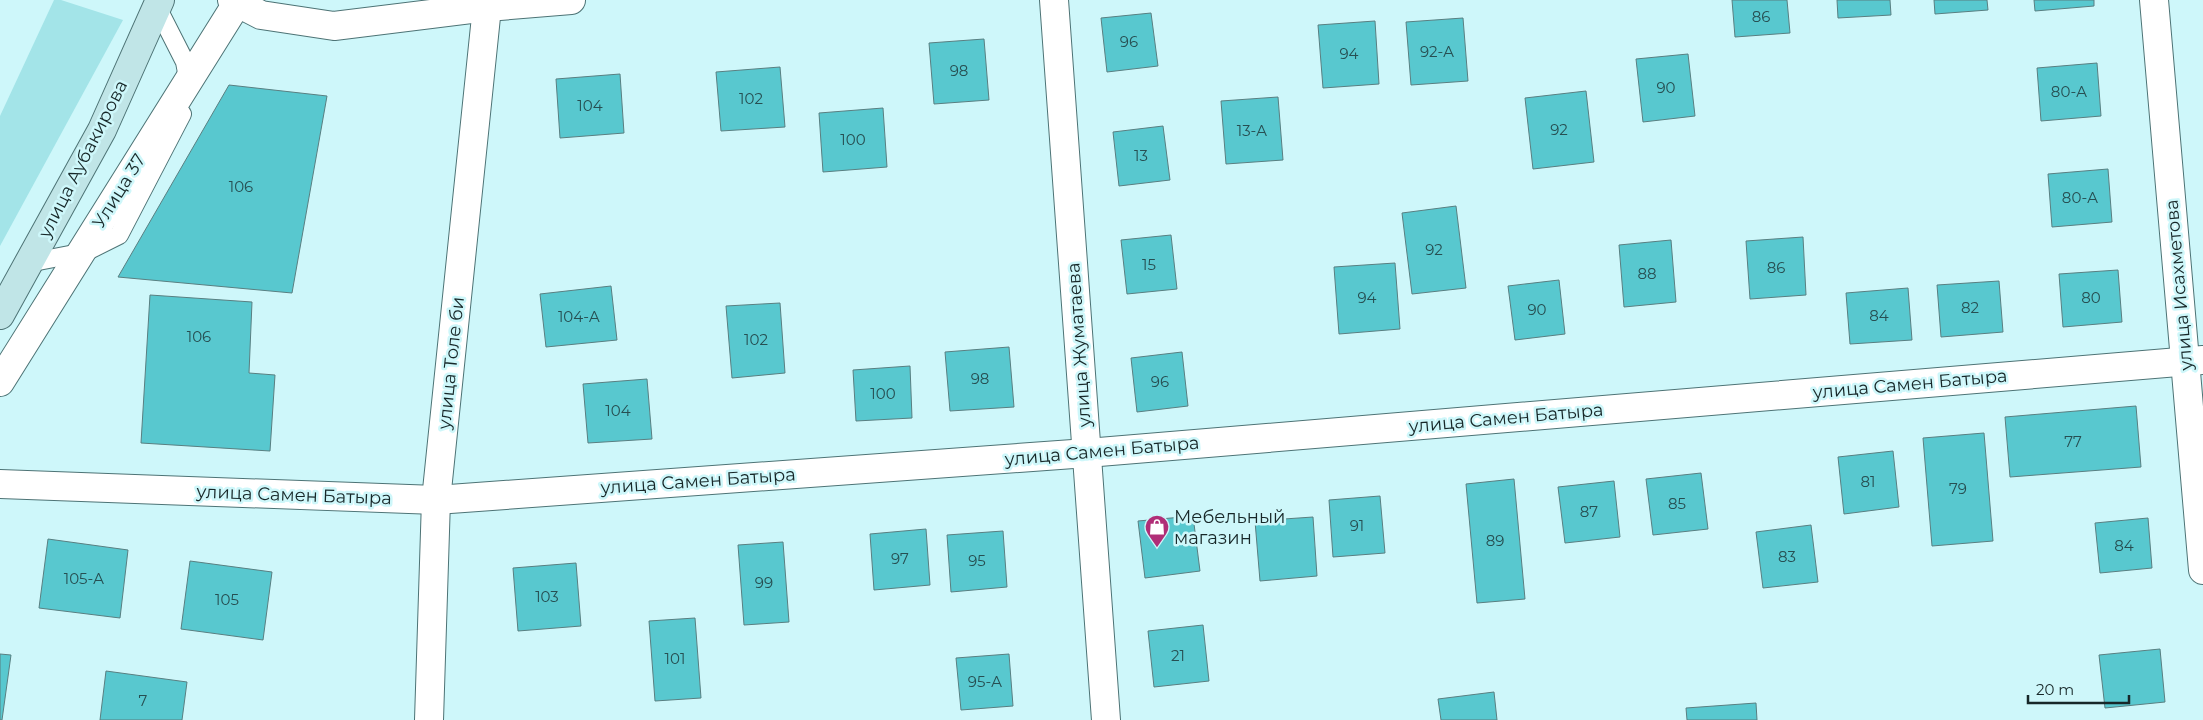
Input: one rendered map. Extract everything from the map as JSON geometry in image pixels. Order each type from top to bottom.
[{"type":"main road","name":"улица Аубакирова","points":[[0,315],[102,130],[158,4]]},
{"type":"street","points":[[232,0],[261,15],[334,26],[474,5],[571,0]]},
{"type":"street","name":"Улица 37","points":[[0,382],[239,0]]},
{"type":"street","name":"улица Жуматаева","points":[[1054,0],[1106,720]]},
{"type":"street","name":"улица Исахметова","points":[[2154,0],[2194,360],[2203,570]]},
{"type":"street","name":"улица Толе би","points":[[429,720],[436,500],[474,5]]},
{"type":"street","name":"улица Самен Батыра","points":[[0,484],[436,500],[1087,453],[2194,360]]},
{"type":"lane","points":[[28,263],[85,252],[119,235],[191,96],[185,62],[158,4]]},
{"type":"shaded area","points":[[54,0],[61,0],[123,20],[0,246],[0,116]]},
{"type":"building","points":[[1732,0],[1787,0],[1790,33],[1735,37]]},
{"type":"building","points":[[1837,0],[1890,0],[1891,15],[1838,18]]},
{"type":"building","points":[[1934,0],[1987,0],[1988,10],[1935,14]]},
{"type":"building","points":[[2034,0],[2094,0],[2094,6],[2035,11]]},
{"type":"building","points":[[1151,13],[1158,66],[1107,72],[1101,18]]},
{"type":"building","points":[[1463,18],[1468,81],[1411,85],[1406,22]]},
{"type":"building","points":[[1375,21],[1379,84],[1323,88],[1318,25]]},
{"type":"building","points":[[984,39],[989,100],[934,104],[929,43]]},
{"type":"building","points":[[1688,54],[1695,116],[1643,122],[1636,59]]},
{"type":"building","points":[[2097,63],[2101,116],[2041,121],[2037,68]]},
{"type":"building","points":[[780,67],[785,127],[721,131],[716,72]]},
{"type":"building","points":[[620,74],[624,133],[560,138],[556,79]]},
{"type":"building","points":[[229,85],[327,96],[292,293],[118,277]]},
{"type":"building","points":[[1586,91],[1594,162],[1533,169],[1525,98]]},
{"type":"building","points":[[1278,97],[1283,160],[1226,164],[1221,101]]},
{"type":"building","points":[[883,108],[887,167],[823,172],[819,113]]},
{"type":"building","points":[[1163,126],[1170,180],[1119,186],[1113,132]]},
{"type":"building","points":[[2108,169],[2112,222],[2052,227],[2048,174]]},
{"type":"building","points":[[1456,206],[1466,288],[1412,294],[1402,213]]},
{"type":"building","points":[[1171,235],[1177,289],[1127,294],[1121,240]]},
{"type":"building","points":[[1803,237],[1806,295],[1750,299],[1746,241]]},
{"type":"building","points":[[1671,240],[1676,302],[1624,307],[1619,245]]},
{"type":"building","points":[[1395,263],[1400,329],[1339,334],[1334,267]]},
{"type":"building","points":[[2118,270],[2122,322],[2063,327],[2059,274]]},
{"type":"building","points":[[1559,280],[1565,334],[1515,340],[1508,286]]},
{"type":"building","points":[[1999,281],[2003,332],[1941,337],[1937,285]]},
{"type":"building","points":[[611,286],[617,340],[546,347],[540,294]]},
{"type":"building","points":[[1908,288],[1912,340],[1850,344],[1846,293]]},
{"type":"building","points":[[150,295],[252,302],[249,373],[275,375],[270,451],[141,443]]},
{"type":"building","points":[[780,303],[785,373],[732,378],[726,306]]},
{"type":"building","points":[[1009,347],[1014,407],[950,411],[945,352]]},
{"type":"building","points":[[1182,352],[1188,406],[1137,412],[1131,358]]},
{"type":"building","points":[[910,366],[912,418],[856,421],[853,370]]},
{"type":"building","points":[[647,379],[652,439],[588,443],[583,384]]},
{"type":"building","points":[[2136,406],[2141,467],[2010,477],[2005,417]]},
{"type":"building","points":[[1984,433],[1993,541],[1932,546],[1923,438]]},
{"type":"building","points":[[1893,451],[1899,507],[1844,514],[1838,457]]},
{"type":"building","points":[[1701,473],[1708,529],[1653,535],[1646,479]]},
{"type":"building","points":[[1514,479],[1525,599],[1477,603],[1466,484]]},
{"type":"building","points":[[1614,481],[1620,537],[1565,543],[1558,487]]},
{"type":"building","points":[[1380,496],[1385,553],[1333,557],[1329,500]]},
{"type":"building","points":[[1193,516],[1200,571],[1145,578],[1138,521]]},
{"type":"building","points":[[1313,517],[1317,576],[1260,581],[1255,521]]},
{"type":"building","points":[[2148,518],[2152,568],[2100,573],[2095,523]]},
{"type":"building","points":[[1811,525],[1818,582],[1763,588],[1756,532]]},
{"type":"building","points":[[926,529],[930,585],[874,590],[870,534]]},
{"type":"building","points":[[1003,531],[1007,587],[951,592],[947,535]]},
{"type":"building","points":[[48,539],[128,550],[120,618],[39,608]]},
{"type":"building","points":[[783,542],[789,622],[744,625],[738,545]]},
{"type":"building","points":[[190,561],[272,572],[263,640],[181,629]]},
{"type":"building","points":[[576,563],[581,626],[518,631],[513,568]]},
{"type":"building","points":[[695,618],[701,698],[655,701],[649,621]]},
{"type":"building","points":[[1203,625],[1209,681],[1154,687],[1148,631]]},
{"type":"building","points":[[2160,649],[2165,702],[2105,708],[2099,655]]},
{"type":"building","points":[[0,654],[11,655],[2,720],[0,720]]},
{"type":"building","points":[[1009,654],[1013,706],[961,710],[956,658]]},
{"type":"building","points":[[106,671],[187,682],[182,720],[100,720]]},
{"type":"building","points":[[1494,692],[1497,720],[1441,720],[1438,699]]},
{"type":"building","points":[[1756,703],[1757,720],[1687,720],[1686,708]]},
{"type":"place","name":"Мебельный магазин","points":[[1157,548]]}]
